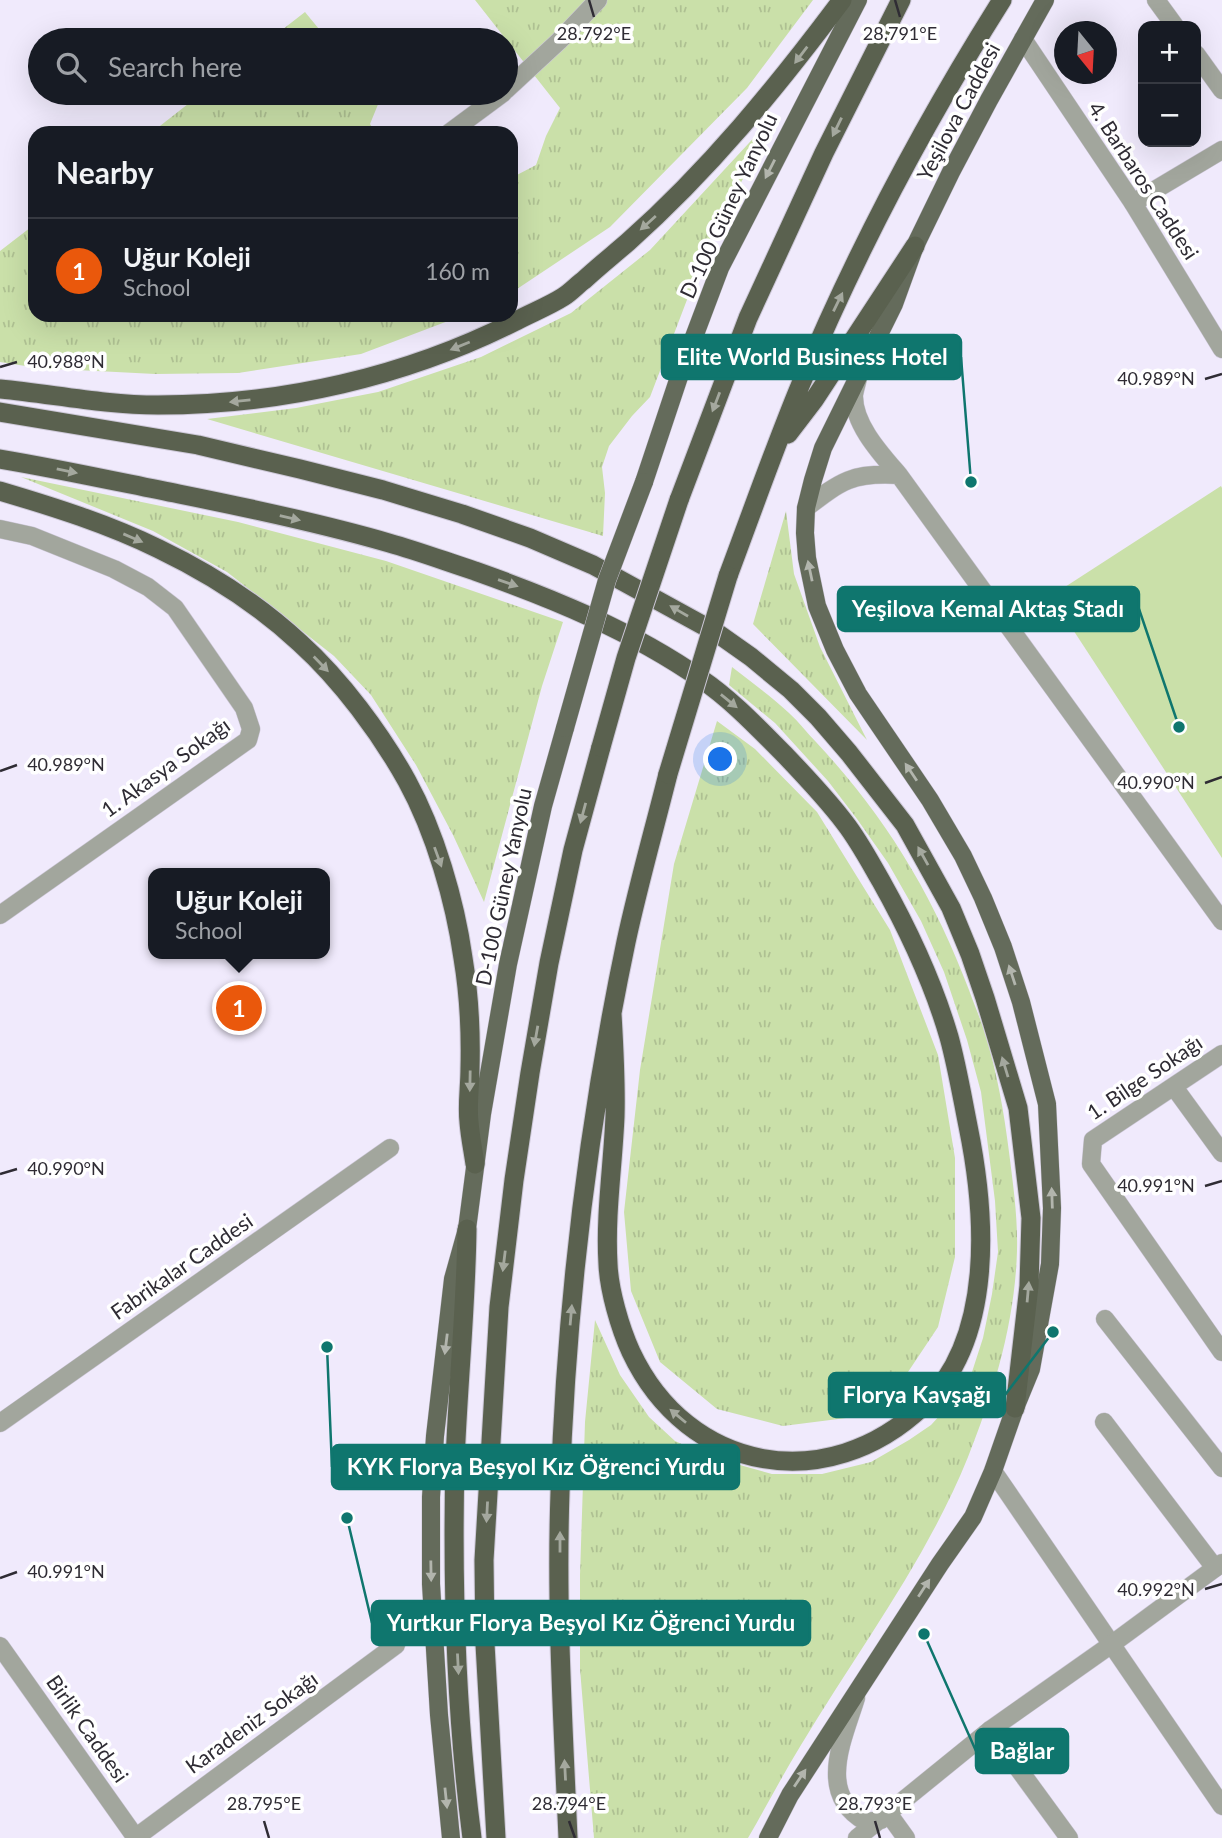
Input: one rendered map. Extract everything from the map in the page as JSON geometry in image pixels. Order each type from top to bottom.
[{"type":"highway","points":[[518,319],[564,296],[668,206],[715,158],[795,63],[842,0]]},
{"type":"highway","points":[[496,1838],[485,1644],[484,1560],[499,1307],[530,1073],[549,963],[573,850],[626,658],[694,458],[754,306],[824,153],[901,0]]},
{"type":"highway","points":[[568,1838],[560,1656],[560,1481],[568,1350],[580,1217],[612,1014],[627,940],[667,775],[728,576],[800,386],[831,317],[918,143],[1002,0]]},
{"type":"highway","points":[[773,455],[814,400],[915,246]]},
{"type":"highway","points":[[0,389],[155,405],[282,396],[346,383],[414,364],[513,322]]},
{"type":"highway","points":[[0,412],[198,445],[300,469],[383,490],[530,538],[593,565],[717,633],[751,657],[800,699],[849,753],[905,825],[951,908],[985,998],[1018,1108],[1031,1218],[1029,1286],[1015,1408]]},
{"type":"highway","points":[[0,459],[240,506],[321,525],[389,543],[517,586],[578,610],[651,648],[703,680],[741,711],[810,781],[846,824],[913,941],[948,1034],[974,1156],[981,1226],[980,1282],[970,1324],[957,1359],[940,1389],[903,1423],[866,1446],[831,1458],[797,1462],[764,1458],[735,1452],[709,1440],[664,1404],[646,1379],[621,1326],[608,1268],[615,1078],[612,1014]]},
{"type":"highway","points":[[0,491],[74,513],[160,549],[207,575],[248,602],[300,643],[333,676],[359,709],[407,782],[437,853],[454,907],[468,997],[471,1040],[468,1120],[475,1164]]},
{"type":"highway","points":[[467,1229],[455,1464],[455,1584],[460,1715],[472,1838]]},
{"type":"main road","name":"D-100 Güney Yanyolu","points":[[451,1838],[433,1637],[431,1497],[435,1436],[453,1279],[467,1229],[482,1114],[508,964],[543,806],[607,580],[644,482],[680,374],[720,268],[858,0]]},
{"type":"main road","name":"Yeşilova Caddesi","points":[[768,1838],[790,1795],[940,1563],[973,1517],[1031,1369],[1050,1264],[1052,1208],[1047,1104],[1021,1002],[1003,947],[963,856],[930,800],[858,694],[835,650],[817,606],[806,545],[806,508],[823,448],[894,304],[915,246],[951,172],[1045,0]]},
{"type":"street","points":[[518,78],[598,0]]},
{"type":"street","points":[[1156,0],[1171,21]]},
{"type":"street","name":"4. Barbaros Caddesi","points":[[1023,39],[1133,203],[1222,349]]},
{"type":"street","points":[[1201,61],[1222,90]]},
{"type":"street","points":[[458,126],[486,105]]},
{"type":"street","points":[[1133,203],[1222,150]]},
{"type":"street","points":[[859,374],[854,396],[869,440],[899,475],[1222,921]]},
{"type":"street","points":[[806,508],[851,478],[874,473],[899,475]]},
{"type":"street","name":"1. Akasya Sokağı","points":[[0,529],[32,536],[67,549],[148,587],[174,608],[244,708],[251,729],[248,740],[0,915]]},
{"type":"street","name":"1. Bilge Sokağı","points":[[1222,1054],[1093,1140],[1091,1164],[1222,1352]]},
{"type":"street","points":[[1174,1087],[1222,1153]]},
{"type":"street","name":"Fabrikalar Caddesi","points":[[0,1423],[390,1148]]},
{"type":"street","points":[[1105,1318],[1222,1468]]},
{"type":"street","points":[[857,1838],[990,1730],[1219,1565],[1104,1422]]},
{"type":"street","points":[[993,1471],[1222,1806]]},
{"type":"street","name":"Karadeniz Sokağı","points":[[135,1838],[396,1645]]},
{"type":"street","name":"Birlik Caddesi","points":[[0,1646],[135,1838]]},
{"type":"street","points":[[859,1690],[837,1758],[837,1777],[842,1800],[853,1815],[866,1822],[885,1816]]},
{"type":"street","points":[[990,1730],[1069,1838]]},
{"type":"street","points":[[885,1816],[906,1838]]},
{"type":"green space","points":[[475,0],[813,0],[747,88],[610,227],[518,288],[518,174],[536,165],[560,108],[518,55],[518,28],[497,28]]},
{"type":"green space","points":[[305,12],[318,28],[284,28]]},
{"type":"green space","points":[[187,105],[378,105],[371,126],[160,126]]},
{"type":"green space","points":[[772,118],[766,138],[712,234],[650,397],[609,446],[602,467],[605,493],[603,536],[207,419],[296,408],[378,392],[481,357],[571,313],[650,250]]},
{"type":"green space","points":[[28,229],[28,322],[446,322],[361,354],[238,373],[155,374],[38,368],[0,362],[0,251]]},
{"type":"green space","points":[[21,477],[238,522],[386,561],[563,622],[542,686],[484,902],[416,765],[371,695],[334,656],[227,572],[153,531]]},
{"type":"green space","points":[[1221,486],[1222,488],[1222,858],[1051,596]]},
{"type":"green space","points":[[786,511],[794,574],[820,647],[867,740],[753,624]]},
{"type":"green space","points":[[732,667],[793,716],[864,799],[905,858],[955,955],[982,1023],[997,1077],[1005,1122],[1017,1239],[1012,1304],[994,1382],[968,1457],[951,1495],[912,1569],[801,1745],[748,1838],[594,1838],[580,1669],[580,1575],[585,1422],[595,1320],[620,1375],[649,1417],[675,1441],[708,1456],[772,1474],[822,1474],[871,1462],[931,1425],[953,1401],[972,1372],[983,1338],[998,1252],[995,1201],[981,1092],[944,972],[921,921],[888,863],[828,781],[775,723],[729,685]]},
{"type":"green space","points":[[717,721],[755,749],[817,812],[890,930],[938,1055],[955,1158],[955,1257],[938,1327],[898,1387],[846,1418],[783,1426],[717,1409],[660,1362],[631,1291],[624,1212],[640,1070],[674,864]]},
{"type":"place","name":"Elite World Business Hotel","points":[[971,482]]},
{"type":"place","name":"Yeşilova Kemal Aktaş Stadı","points":[[1179,727]]},
{"type":"place","name":"Uğur Koleji","points":[[239,1008]]},
{"type":"place","name":"Florya Kavşağı","points":[[1053,1332]]},
{"type":"place","name":"KYK Florya Beşyol Kız Öğrenci Yurdu","points":[[327,1347]]},
{"type":"place","name":"Yurtkur Florya Beşyol Kız Öğrenci Yurdu","points":[[347,1518]]},
{"type":"place","name":"Bağlar","points":[[924,1634]]}]
